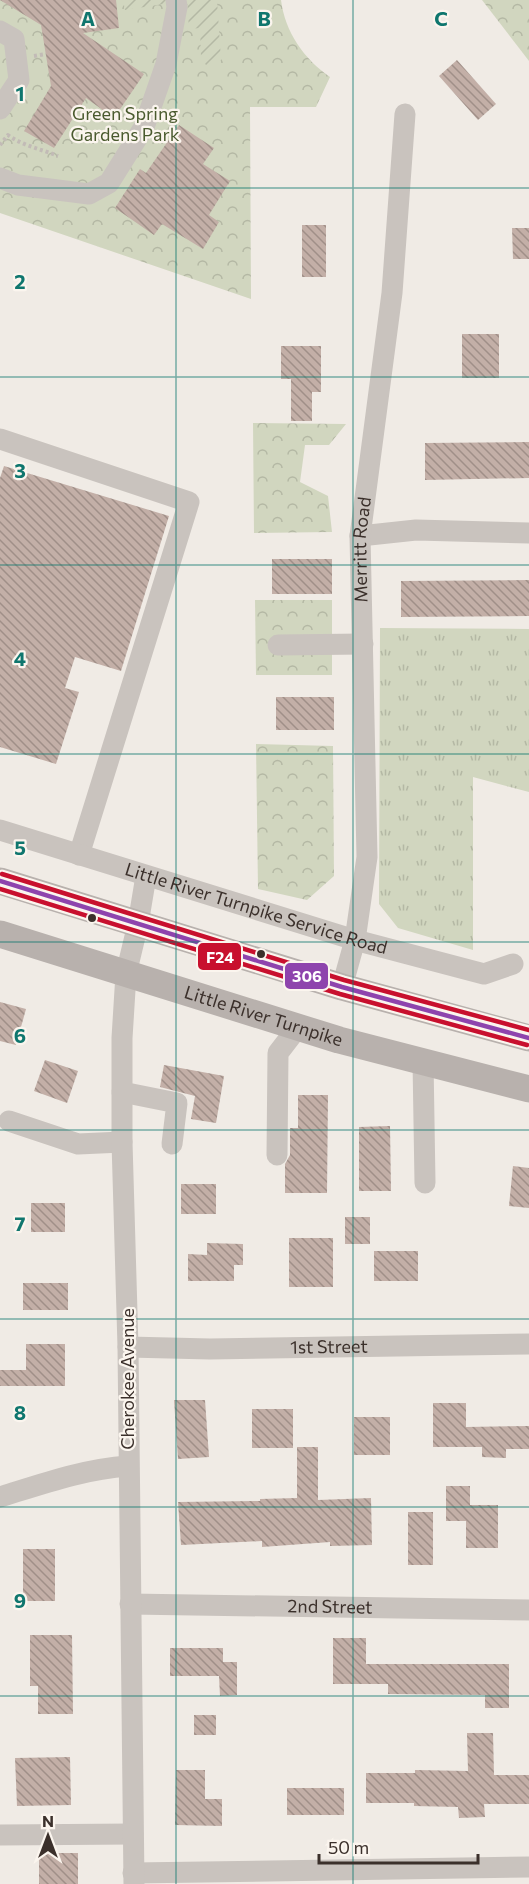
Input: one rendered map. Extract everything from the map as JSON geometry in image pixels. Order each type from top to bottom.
[{"type":"main road","points":[[0,881],[342,987],[529,1038]]},
{"type":"main road","name":"Little River Turnpike","points":[[0,935],[339,1040],[529,1089]]},
{"type":"street","points":[[0,178],[18,185],[88,194],[109,183],[144,127],[166,64],[177,7],[176,0]]},
{"type":"street","points":[[0,31],[14,39],[19,80],[0,109]]},
{"type":"street","name":"Merritt Road","points":[[342,987],[355,940],[368,857],[360,536],[392,293],[405,114]]},
{"type":"street","points":[[0,439],[189,502],[80,855]]},
{"type":"street","points":[[360,536],[416,530],[529,532]]},
{"type":"street","points":[[278,645],[363,644]]},
{"type":"street","name":"Little River Turnpike Service Road","points":[[0,830],[355,940],[484,974],[513,963]]},
{"type":"street","name":"Cherokee Avenue","points":[[134,1878],[122,1038],[126,974],[146,876]]},
{"type":"street","points":[[277,1155],[278,1053],[298,1027]]},
{"type":"street","points":[[423,1061],[424,1183]]},
{"type":"street","points":[[122,1092],[177,1103],[172,1144]]},
{"type":"street","points":[[9,1121],[78,1144],[122,1142]]},
{"type":"street","name":"1st Street","points":[[128,1347],[210,1349],[529,1344]]},
{"type":"street","points":[[0,1497],[82,1473],[128,1466]]},
{"type":"street","name":"2nd Street","points":[[130,1604],[529,1610]]},
{"type":"street","points":[[0,1835],[133,1834]]},
{"type":"street","points":[[134,1878],[529,1867]]},
{"type":"path","points":[[0,145],[8,135],[20,144],[58,156]]},
{"type":"green space","name":"Green Spring Gardens Park","points":[[0,0],[281,0],[291,34],[297,44],[312,62],[330,77],[316,107],[250,107],[251,299],[0,213]]},
{"type":"green space","points":[[123,0],[170,0],[170,3],[125,10]]},
{"type":"green space","points":[[187,0],[217,0],[221,60],[211,72],[201,58],[200,28],[189,29]]},
{"type":"green space","points":[[482,0],[529,0],[529,61]]},
{"type":"green space","points":[[253,423],[346,424],[329,445],[305,445],[300,482],[328,496],[332,532],[254,533]]},
{"type":"green space","points":[[255,600],[332,600],[332,675],[256,675]]},
{"type":"green space","points":[[380,628],[529,629],[529,792],[473,777],[473,950],[398,928],[379,904]]},
{"type":"green space","points":[[256,744],[333,746],[334,876],[307,900],[258,889]]},
{"type":"building","points":[[0,0],[116,0],[119,28],[83,33],[144,74],[114,118],[86,98],[54,148],[24,131],[51,86],[41,25]]},
{"type":"building","points":[[457,60],[496,104],[478,120],[439,76]]},
{"type":"building","points":[[179,125],[214,148],[203,164],[230,181],[209,215],[219,222],[203,249],[162,224],[154,235],[115,208],[140,169],[146,173]]},
{"type":"building","points":[[302,225],[326,225],[326,277],[302,277]]},
{"type":"building","points":[[512,228],[529,228],[529,259],[513,259]]},
{"type":"building","points":[[462,334],[499,334],[499,378],[462,378]]},
{"type":"building","points":[[281,346],[321,346],[321,392],[312,392],[312,421],[291,421],[291,379],[281,379]]},
{"type":"building","points":[[529,442],[529,478],[425,480],[425,443]]},
{"type":"building","points":[[4,466],[169,516],[121,671],[75,657],[65,688],[79,692],[56,764],[0,747],[0,478]]},
{"type":"building","points":[[272,559],[332,559],[332,594],[272,594]]},
{"type":"building","points":[[529,580],[529,616],[401,617],[401,581]]},
{"type":"building","points":[[276,697],[334,697],[334,730],[276,730]]},
{"type":"building","points":[[0,1002],[26,1009],[16,1045],[0,1041]]},
{"type":"building","points":[[45,1060],[78,1071],[67,1103],[34,1091]]},
{"type":"building","points":[[164,1065],[224,1076],[216,1123],[191,1119],[195,1096],[160,1087]]},
{"type":"building","points":[[298,1095],[328,1095],[327,1193],[285,1193],[285,1164],[290,1155],[290,1128],[298,1128]]},
{"type":"building","points":[[390,1126],[391,1191],[359,1191],[359,1127]]},
{"type":"building","points":[[513,1166],[529,1168],[529,1208],[509,1206]]},
{"type":"building","points":[[181,1184],[216,1184],[216,1214],[181,1214]]},
{"type":"building","points":[[31,1203],[65,1203],[65,1232],[31,1232]]},
{"type":"building","points":[[345,1217],[370,1217],[370,1244],[345,1244]]},
{"type":"building","points":[[289,1238],[333,1238],[333,1287],[289,1287]]},
{"type":"building","points":[[207,1243],[243,1244],[243,1265],[234,1265],[234,1281],[188,1281],[188,1254],[207,1255]]},
{"type":"building","points":[[374,1251],[418,1251],[418,1281],[374,1281]]},
{"type":"building","points":[[23,1283],[68,1283],[68,1310],[23,1310]]},
{"type":"building","points":[[26,1344],[65,1344],[65,1386],[0,1386],[0,1370],[26,1370]]},
{"type":"building","points":[[174,1400],[205,1400],[209,1457],[178,1459]]},
{"type":"building","points":[[433,1403],[466,1403],[466,1427],[529,1426],[529,1449],[506,1449],[506,1458],[482,1457],[482,1447],[433,1447]]},
{"type":"building","points":[[252,1409],[293,1409],[293,1448],[252,1448]]},
{"type":"building","points":[[354,1417],[390,1417],[390,1455],[354,1455]]},
{"type":"building","points":[[297,1447],[318,1447],[318,1500],[371,1498],[372,1545],[330,1546],[330,1542],[262,1547],[262,1541],[181,1545],[178,1502],[297,1498]]},
{"type":"building","points":[[446,1486],[470,1486],[470,1505],[498,1505],[498,1548],[466,1548],[466,1521],[446,1521]]},
{"type":"building","points":[[408,1512],[433,1512],[433,1565],[408,1565]]},
{"type":"building","points":[[23,1549],[55,1549],[55,1601],[23,1601]]},
{"type":"building","points":[[30,1635],[72,1635],[73,1714],[38,1714],[38,1686],[30,1686]]},
{"type":"building","points":[[333,1638],[366,1638],[366,1664],[509,1664],[509,1708],[485,1708],[485,1695],[388,1694],[388,1684],[333,1684]]},
{"type":"building","points":[[170,1648],[223,1648],[223,1662],[237,1662],[237,1695],[220,1696],[219,1676],[170,1676]]},
{"type":"building","points":[[194,1715],[216,1715],[216,1735],[194,1735]]},
{"type":"building","points":[[467,1733],[493,1733],[494,1775],[529,1775],[529,1804],[484,1804],[485,1817],[459,1818],[458,1807],[414,1806],[414,1803],[366,1803],[366,1773],[415,1773],[415,1770],[468,1771]]},
{"type":"building","points":[[70,1757],[71,1805],[17,1806],[15,1758]]},
{"type":"building","points":[[176,1770],[205,1770],[205,1799],[222,1799],[222,1826],[175,1825]]},
{"type":"building","points":[[287,1788],[344,1788],[344,1815],[287,1815]]},
{"type":"building","points":[[39,1853],[78,1853],[78,1884],[39,1884]]},
{"type":"transit line","points":[[2,874],[344,980],[529,1030]]},
{"type":"transit line","name":"306","points":[[0,881],[342,987],[529,1038]]},
{"type":"transit line","name":"F24","points":[[0,889],[340,994],[527,1045]]}]
